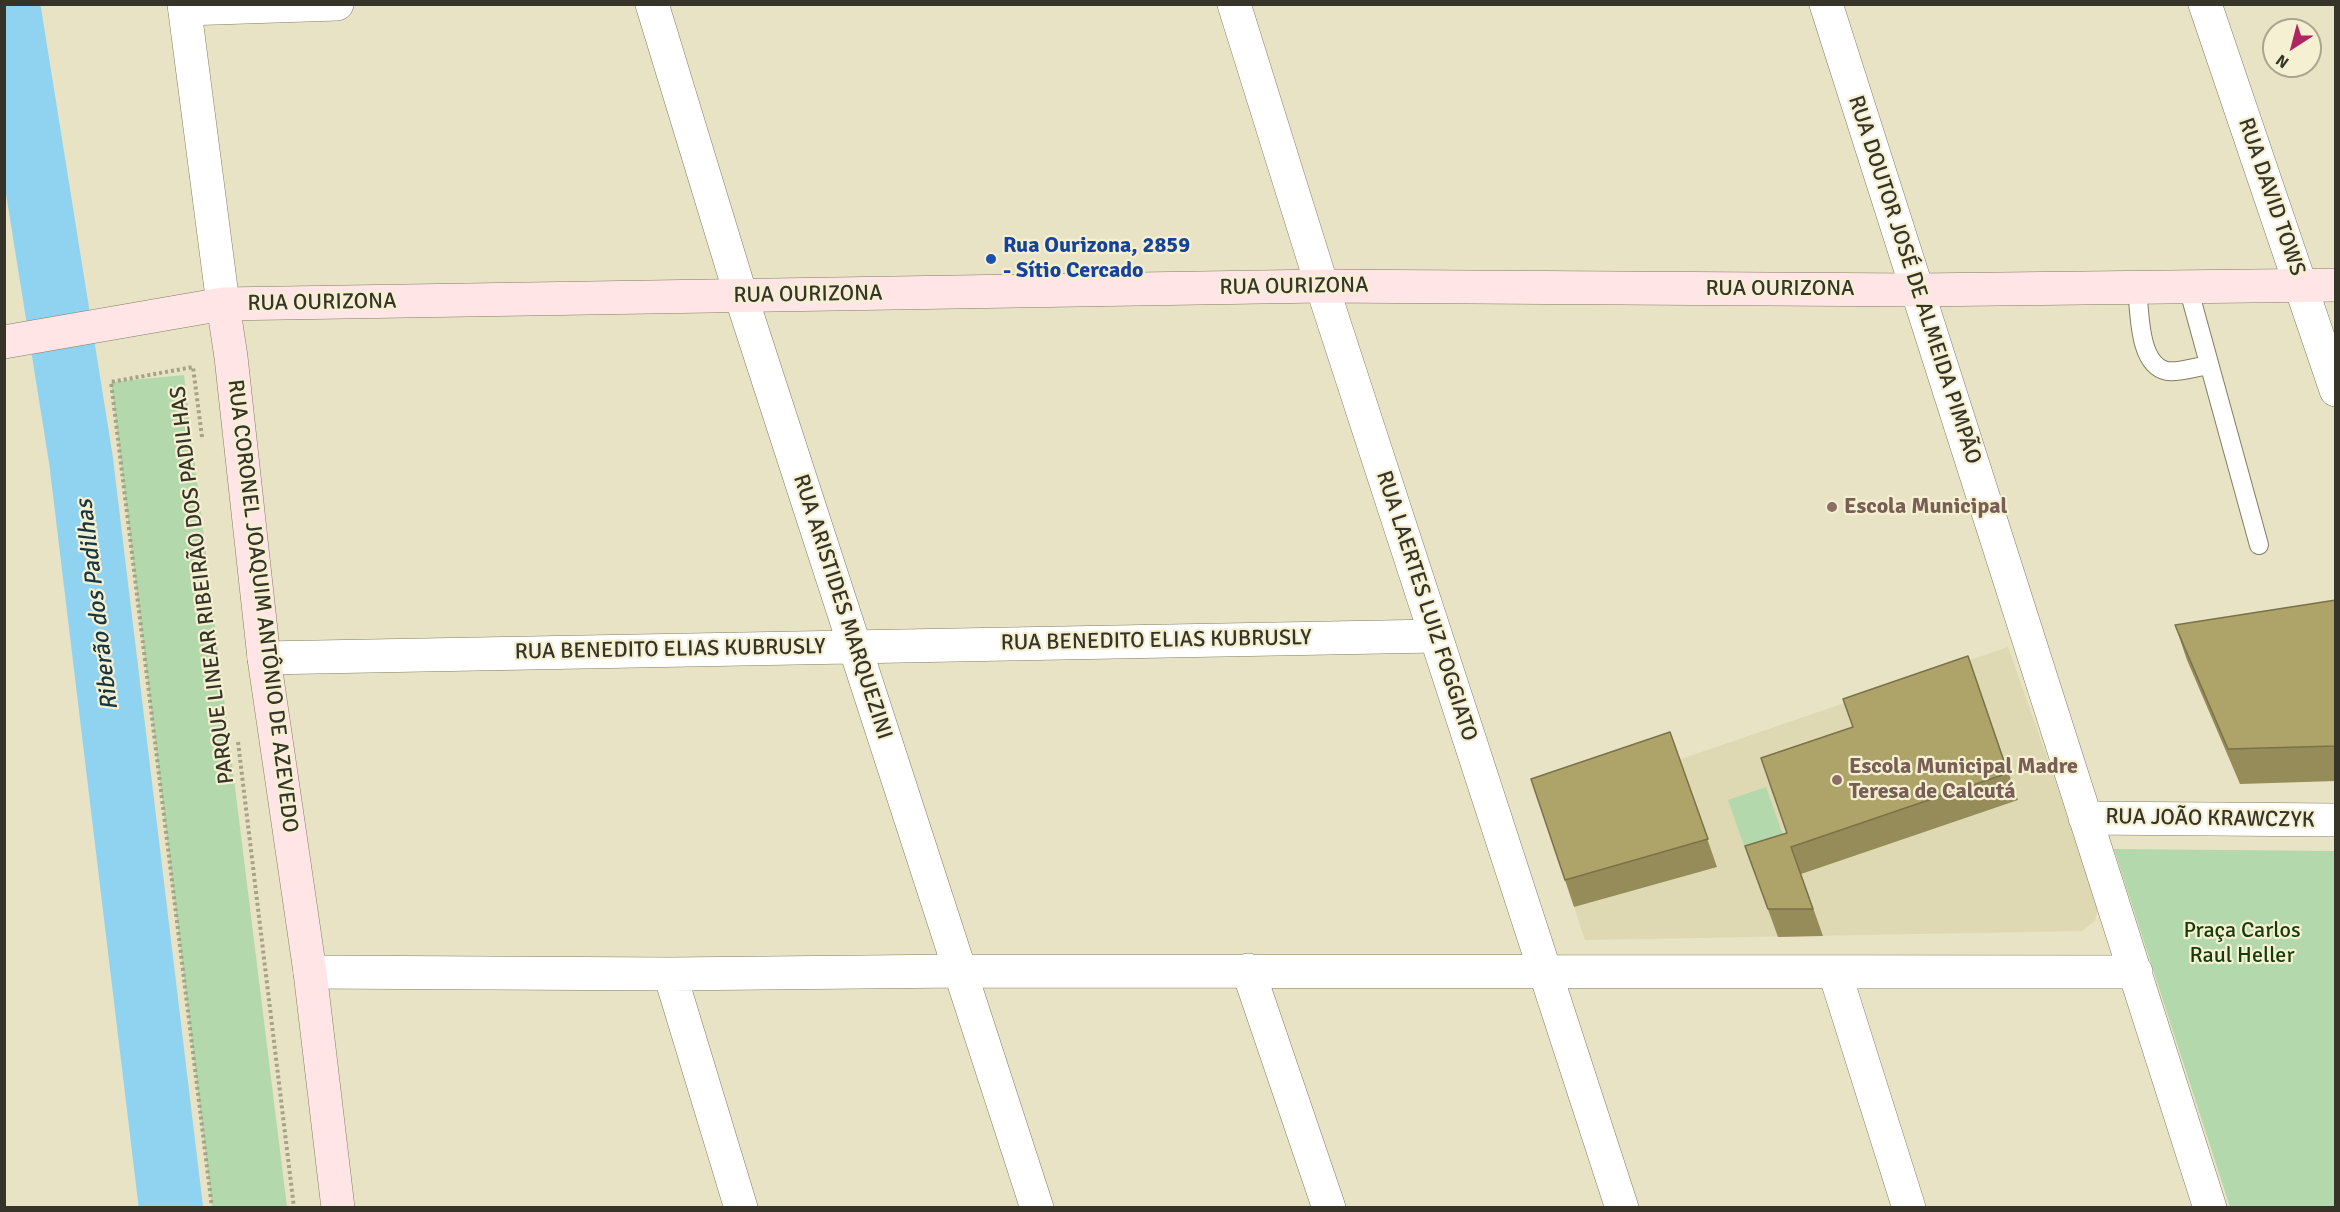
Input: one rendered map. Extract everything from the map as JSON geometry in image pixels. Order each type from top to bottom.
[{"type":"main road","name":"RUA OURIZONA","points":[[4,342],[223,304],[1322,286],[1916,290],[2336,285]]},
{"type":"main road","points":[[231,357],[248,333],[262,319],[291,303]]},
{"type":"main road","name":"RUA CORONEL JOAQUIM ANTÔNIO DE AZEVEDO","points":[[223,304],[231,357],[264,658],[310,972],[338,1208]]},
{"type":"street","points":[[185,7],[337,4]]},
{"type":"street","name":"RUA ARISTIDES MARQUEZINI","points":[[652,4],[741,296],[1037,1208]]},
{"type":"street","name":"RUA LAERTES LUIZ FOGGIATO","points":[[1234,4],[1322,286],[1622,1208]]},
{"type":"street","name":"RUA DOUTOR JOSÉ DE ALMEIDA PIMPÃO","points":[[1826,4],[2210,1208]]},
{"type":"street","name":"RUA DAVID TOWS","points":[[2205,4],[2336,390]]},
{"type":"street","name":"RUA CORONEL JOAQUIM ANTÔNIO DE AZEVEDO","points":[[185,7],[223,304]]},
{"type":"street","name":"RUA BENEDITO ELIAS KUBRUSLY","points":[[264,658],[1436,636]]},
{"type":"street","name":"RUA JOÃO KRAWCZYK","points":[[2085,818],[2336,820]]},
{"type":"street","points":[[1248,970],[1329,1208]]},
{"type":"street","points":[[310,972],[670,975],[1248,970],[1545,973],[2136,972]]},
{"type":"street","points":[[1835,973],[1909,1208]]},
{"type":"street","points":[[670,975],[741,1208]]},
{"type":"lane","points":[[2188,287],[2259,545]]},
{"type":"lane","points":[[2137,288],[2145,350],[2152,364],[2167,371],[2208,365]]},
{"type":"path","name":"PARQUE LINEAR RIBEIRÃO DOS PADILHAS","points":[[202,438],[193,367],[111,382],[212,1208]]},
{"type":"path","name":"PARQUE LINEAR RIBEIRÃO DOS PADILHAS","points":[[237,734],[294,1208]]},
{"type":"shaded area","name":"Escola Municipal Madre Teresa de Calcutá","points":[[2008,647],[2099,904],[2095,921],[2082,931],[1585,940],[1541,807]]},
{"type":"green space","points":[[184,375],[287,1207],[212,1207],[111,382]]},
{"type":"green space","points":[[1766,787],[1791,858],[1753,871],[1728,800]]},
{"type":"green space","name":"Praça Carlos Raul Heller","points":[[2114,849],[2335,851],[2335,1207],[2230,1207]]},
{"type":"building","points":[[2336,600],[2336,746],[2228,749],[2175,625]]},
{"type":"building","points":[[1968,656],[2008,773],[1791,847],[1813,909],[1768,909],[1745,846],[1787,833],[1761,758],[1853,727],[1843,699]]},
{"type":"building","points":[[1670,732],[1708,839],[1565,880],[1531,779]]},
{"type":"waterway","name":"Riberão dos Padilhas","points":[[8,4],[81,460],[171,1208]]},
{"type":"place","name":"Rua Ourizona, 2859 - Sítio Cercado","points":[[991,259]]},
{"type":"place","name":"Escola Municipal","points":[[1832,507]]},
{"type":"place","name":"Escola Municipal Madre Teresa de Calcutá","points":[[1837,780]]}]
